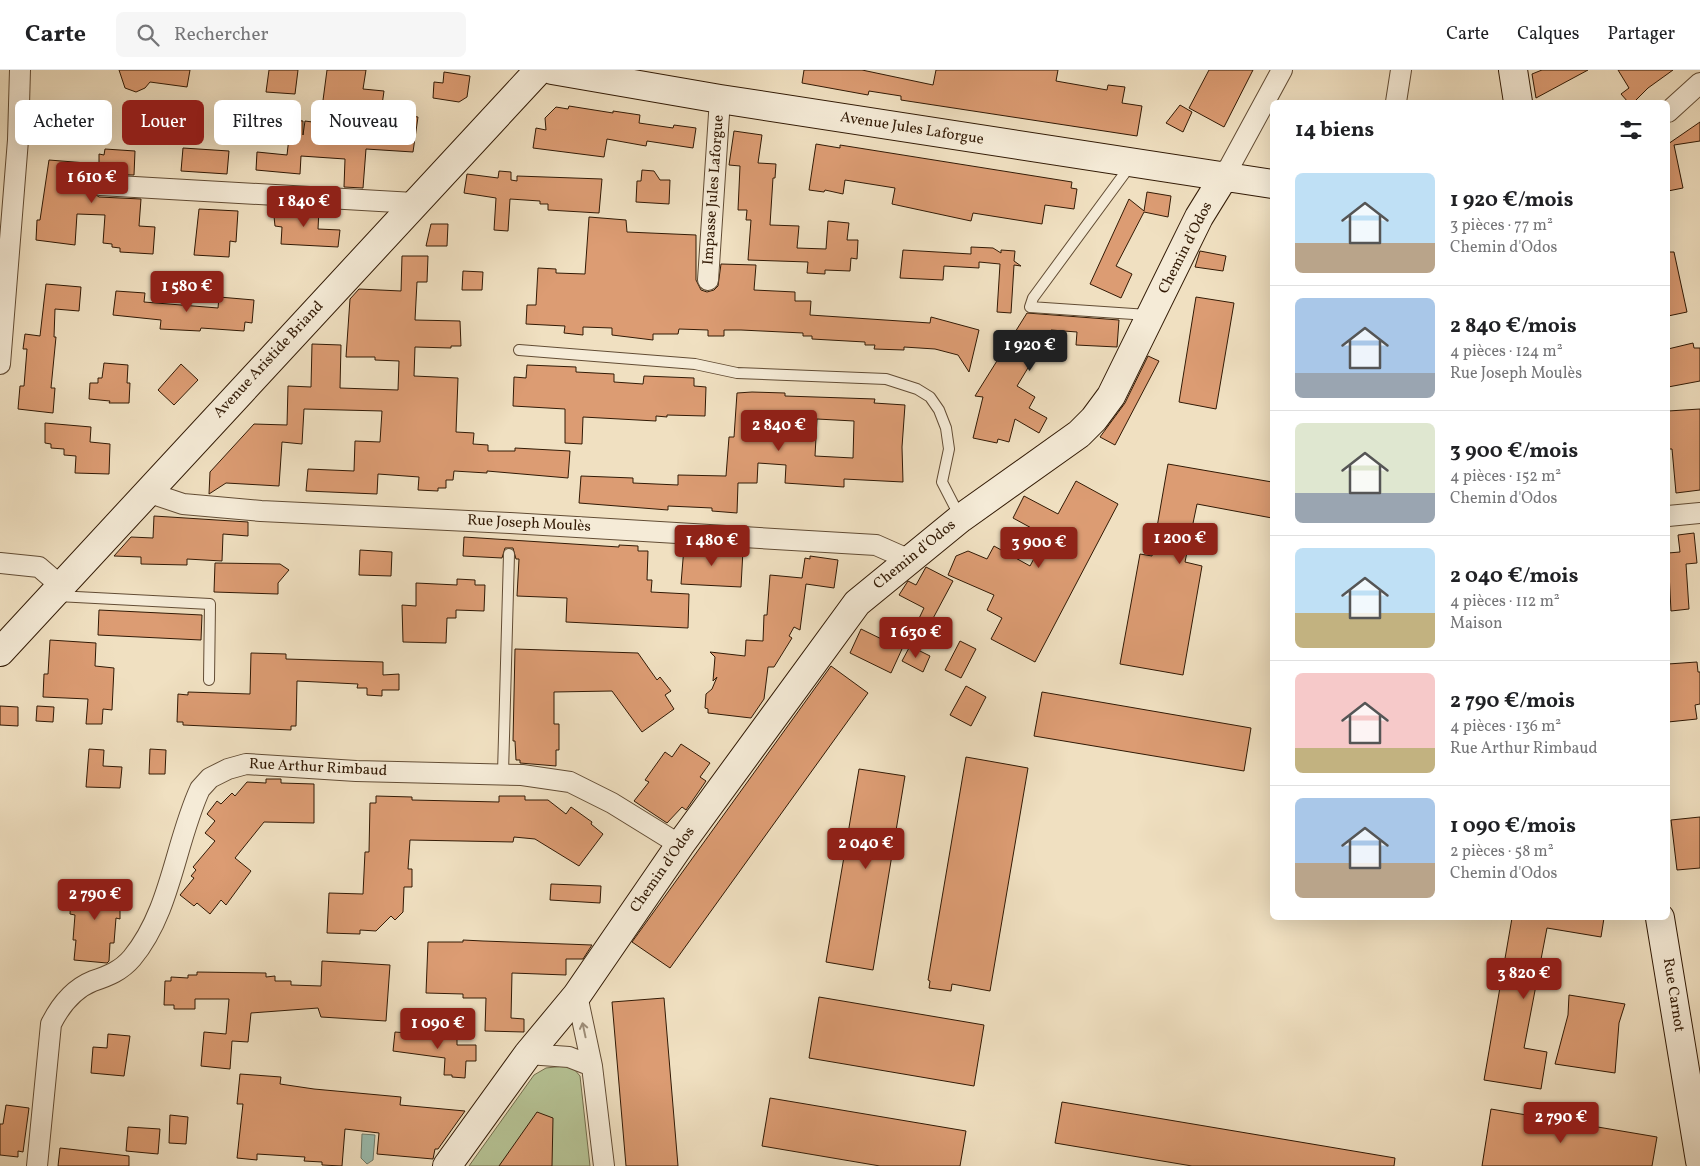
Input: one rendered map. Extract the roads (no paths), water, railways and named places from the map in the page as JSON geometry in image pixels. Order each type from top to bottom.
[{"type":"street","points":[[0,364],[18,140],[20,70]]},
{"type":"street","name":"Avenue Aristide Briand","points":[[0,652],[539,70]]},
{"type":"street","name":"Avenue Jules Laforgue","points":[[552,70],[720,99],[1132,163],[1225,175],[1270,184]]},
{"type":"street","name":"Chemin d'Odos","points":[[447,1166],[528,1054],[577,995],[680,845],[857,603],[891,573],[910,560],[961,518],[1079,434],[1094,419],[1111,396],[1199,217],[1225,175],[1282,70]]},
{"type":"street","points":[[1396,100],[1401,70]]},
{"type":"street","points":[[1513,70],[1518,100]]},
{"type":"street","points":[[1670,110],[1700,83]]},
{"type":"street","name":"Impasse Jules Laforgue","points":[[708,280],[720,99]]},
{"type":"street","points":[[100,185],[414,203]]},
{"type":"street","name":"Rue Joseph Moulès","points":[[147,492],[183,504],[261,511],[510,523],[876,545],[910,560]]},
{"type":"street","points":[[1670,516],[1700,513]]},
{"type":"street","points":[[0,564],[39,567],[57,591]]},
{"type":"street","name":"Rue Arthur Rimbaud","points":[[37,1166],[52,1024],[59,1009],[72,994],[82,987],[119,971],[132,959],[157,916],[194,800],[200,788],[210,778],[228,768],[246,764],[356,771],[503,773],[570,782],[612,803],[680,845]]},
{"type":"street","name":"Rue Carnot","points":[[1660,920],[1700,1161]]},
{"type":"street","points":[[577,995],[592,1066],[604,1166]]},
{"type":"street","points":[[528,1054],[569,1057],[592,1066]]},
{"type":"lane","points":[[1132,163],[1033,298],[1030,307],[1152,316]]},
{"type":"lane","points":[[519,350],[695,364],[737,373],[886,379],[917,389],[930,397],[939,410],[946,428],[949,449],[942,482],[961,518]]},
{"type":"lane","points":[[503,773],[509,554]]},
{"type":"lane","points":[[57,591],[210,604],[210,680]]}]
